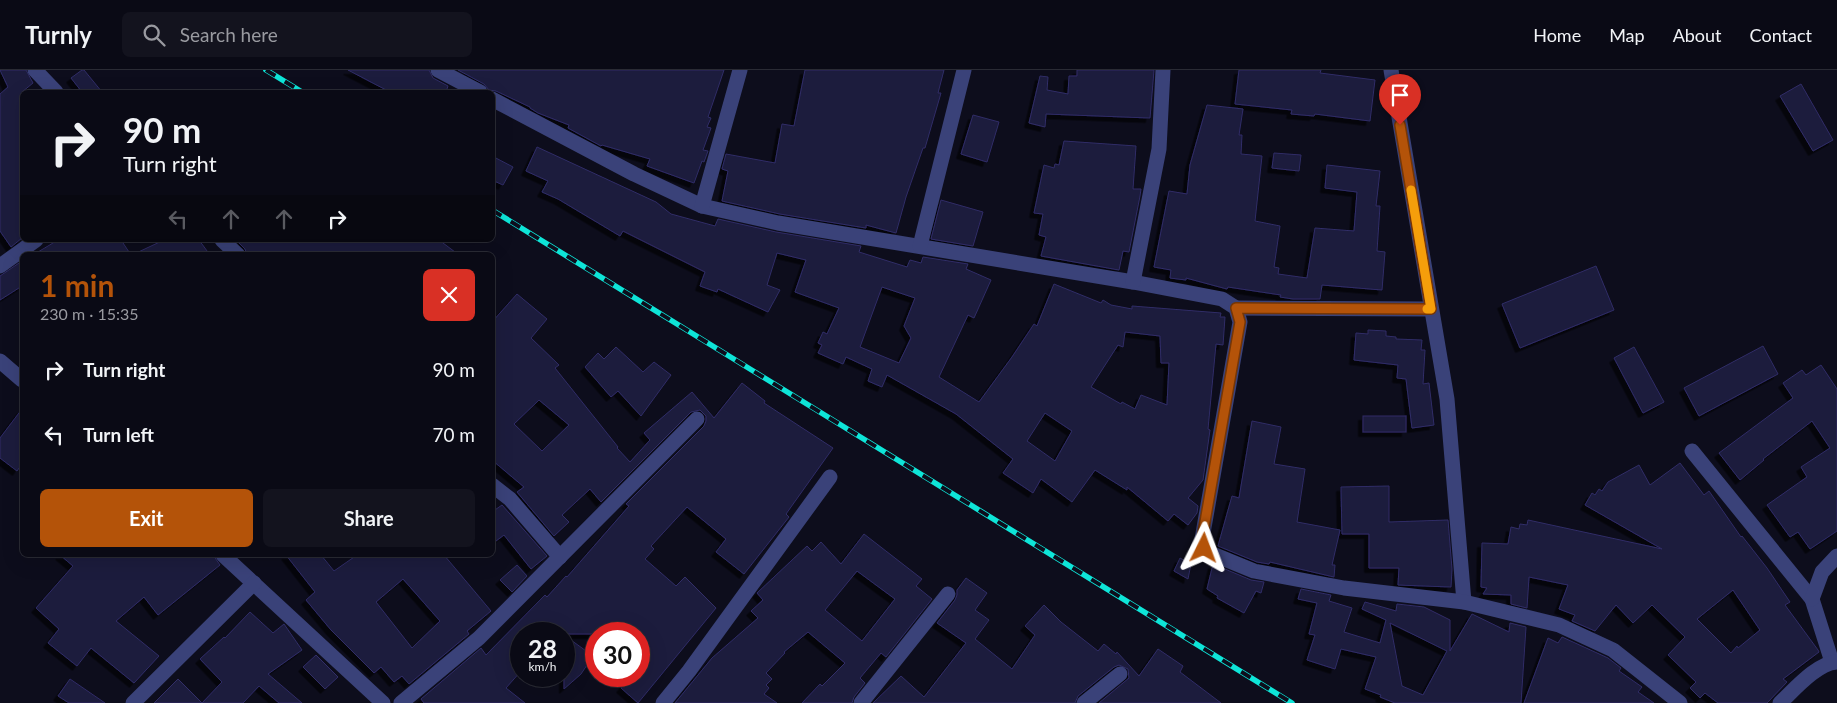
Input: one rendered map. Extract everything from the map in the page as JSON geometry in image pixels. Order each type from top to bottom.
[{"type":"street","points":[[35,70],[54,90]]},
{"type":"street","points":[[438,70],[476,90]]},
{"type":"street","points":[[702,206],[740,70]]},
{"type":"street","points":[[920,246],[964,70]]},
{"type":"street","points":[[1133,282],[1159,149],[1163,70]]},
{"type":"street","points":[[1391,70],[1447,399],[1464,602]]},
{"type":"street","points":[[495,101],[634,174],[702,206],[778,223],[1133,282],[1222,299],[1236,308],[1431,309]]},
{"type":"street","points":[[0,266],[33,242]]},
{"type":"street","points":[[224,242],[235,252]]},
{"type":"street","points":[[1236,308],[1240,322],[1202,539],[1204,548],[1210,554],[1254,570],[1344,588],[1464,602],[1559,625],[1613,650],[1680,703]]},
{"type":"street","points":[[0,361],[20,378]]},
{"type":"street","points":[[401,703],[478,638],[697,419]]},
{"type":"street","points":[[1692,451],[1812,599],[1835,662],[1817,669],[1780,703]]},
{"type":"street","points":[[663,703],[689,671],[830,476]]},
{"type":"street","points":[[495,487],[510,499],[560,557]]},
{"type":"street","points":[[1812,599],[1822,572],[1837,556]]},
{"type":"street","points":[[225,557],[383,703]]},
{"type":"street","points":[[133,703],[254,582]]},
{"type":"street","points":[[861,703],[948,594]]},
{"type":"street","points":[[1084,703],[1120,674]]},
{"type":"building","points":[[0,70],[26,70],[33,83],[24,90],[20,90],[20,240],[11,247],[0,231],[0,94],[8,87]]},
{"type":"building","points":[[84,70],[100,90],[80,90],[71,78]]},
{"type":"building","points":[[348,70],[429,70],[433,78],[448,86],[447,90],[386,90]]},
{"type":"building","points":[[458,70],[724,70],[708,117],[711,118],[707,127],[711,128],[703,150],[708,151],[694,183],[647,166],[650,159],[601,146],[568,128],[569,125],[538,113],[530,107],[495,90],[489,90],[484,84]]},
{"type":"building","points":[[805,70],[944,70],[938,93],[941,93],[925,148],[923,148],[906,197],[896,233],[866,225],[866,228],[780,214],[722,201],[728,171],[722,169],[726,154],[775,163],[782,124],[794,126]]},
{"type":"building","points":[[1077,70],[1154,70],[1150,118],[1046,114],[1045,127],[1029,123],[1040,76],[1048,77],[1047,90],[1068,94],[1069,76],[1077,76]]},
{"type":"building","points":[[1239,70],[1321,70],[1320,73],[1375,80],[1370,121],[1315,114],[1314,116],[1291,114],[1292,110],[1235,104]]},
{"type":"building","points":[[1801,84],[1833,140],[1813,151],[1780,96]]},
{"type":"building","points":[[1207,105],[1243,109],[1239,135],[1242,135],[1241,154],[1262,156],[1255,221],[1280,226],[1274,267],[1279,268],[1278,274],[1307,278],[1315,228],[1354,231],[1357,192],[1325,188],[1327,165],[1380,171],[1376,206],[1380,206],[1377,251],[1385,252],[1382,290],[1322,285],[1320,299],[1293,299],[1280,297],[1281,295],[1228,287],[1227,289],[1186,278],[1186,280],[1170,278],[1171,270],[1154,267],[1169,191],[1187,194],[1190,165]]},
{"type":"building","points":[[973,115],[999,122],[987,162],[961,154]]},
{"type":"building","points":[[1064,141],[1136,146],[1133,189],[1141,189],[1129,252],[1123,251],[1119,270],[1041,256],[1046,237],[1039,235],[1043,214],[1034,213],[1044,165],[1054,168],[1055,164],[1059,165]]},
{"type":"building","points":[[537,147],[656,202],[671,214],[715,226],[718,219],[776,232],[861,246],[859,252],[907,267],[910,260],[921,263],[923,257],[968,264],[966,269],[991,280],[974,318],[968,315],[939,377],[979,402],[1034,324],[1037,326],[1054,284],[1101,303],[1103,300],[1111,305],[1132,309],[1132,306],[1221,313],[1220,317],[1225,317],[1223,345],[1216,344],[1208,429],[1210,430],[1203,480],[1188,498],[1198,506],[1197,513],[1188,525],[1174,514],[1168,521],[1127,487],[1127,490],[1095,470],[1072,502],[1041,479],[1033,493],[1003,473],[1013,459],[956,414],[887,375],[882,387],[868,381],[872,369],[846,357],[843,364],[818,353],[822,345],[818,343],[823,332],[827,334],[839,308],[795,292],[806,260],[777,253],[767,285],[780,290],[768,312],[718,289],[717,292],[700,286],[705,272],[623,231],[620,236],[558,199],[542,192],[548,181],[526,171]],"holes":[[[882,287],[915,298],[904,326],[911,338],[899,363],[860,347]],[[1125,332],[1160,336],[1161,363],[1169,363],[1167,405],[1141,395],[1135,409],[1122,402],[1121,404],[1091,387],[1118,345],[1123,347]],[[1045,413],[1072,431],[1055,461],[1027,441]]]},
{"type":"building","points":[[1274,153],[1301,155],[1299,171],[1272,168]]},
{"type":"building","points":[[495,158],[513,167],[503,185],[495,181]]},
{"type":"building","points":[[941,200],[983,212],[973,246],[931,239]]},
{"type":"building","points":[[55,242],[122,242],[129,252],[38,252]]},
{"type":"building","points":[[160,242],[200,242],[208,252],[138,252]]},
{"type":"building","points":[[238,242],[442,242],[455,252],[246,252]]},
{"type":"building","points":[[20,262],[20,287],[0,300],[0,276]]},
{"type":"building","points":[[1596,266],[1614,310],[1520,348],[1502,304]]},
{"type":"building","points":[[517,294],[547,319],[531,338],[559,365],[555,368],[630,462],[650,440],[644,433],[692,392],[714,418],[742,383],[765,401],[764,403],[833,448],[786,514],[789,517],[744,574],[716,552],[726,539],[687,507],[651,546],[654,549],[645,559],[676,586],[685,577],[716,608],[638,703],[621,688],[650,687],[650,622],[585,622],[585,634],[575,634],[575,622],[518,622],[545,595],[547,597],[567,577],[629,506],[626,504],[704,426],[706,416],[700,410],[691,412],[601,502],[590,489],[562,515],[569,522],[554,536],[517,492],[524,487],[495,463],[495,319]],"holes":[[[539,400],[569,425],[542,451],[514,424]]]},
{"type":"building","points":[[1368,330],[1386,331],[1386,336],[1396,337],[1396,339],[1422,340],[1421,350],[1425,350],[1423,384],[1429,383],[1434,425],[1412,428],[1406,379],[1397,378],[1398,365],[1354,360],[1356,333],[1368,334]]},
{"type":"building","points":[[1763,346],[1778,374],[1699,416],[1684,388]]},
{"type":"building","points":[[616,347],[643,372],[654,362],[671,375],[641,416],[618,391],[611,397],[585,367],[598,353],[604,359]]},
{"type":"building","points":[[1634,347],[1664,402],[1643,413],[1614,358]]},
{"type":"building","points":[[1821,365],[1837,389],[1837,531],[1810,549],[1798,532],[1790,537],[1767,505],[1807,477],[1801,467],[1830,448],[1812,421],[1763,459],[1740,480],[1719,453],[1793,398],[1783,383],[1802,370],[1806,375]]},
{"type":"building","points":[[20,412],[20,467],[17,471],[0,458],[0,438]]},
{"type":"building","points":[[1363,416],[1406,416],[1406,432],[1363,432]]},
{"type":"building","points":[[1252,421],[1281,427],[1274,464],[1305,469],[1297,522],[1340,530],[1332,565],[1335,565],[1334,577],[1270,562],[1269,564],[1257,562],[1218,546],[1232,496],[1239,498]]},
{"type":"building","points":[[1680,463],[1704,495],[1709,491],[1741,537],[1767,568],[1790,602],[1785,605],[1818,650],[1819,652],[1783,679],[1787,682],[1767,703],[1718,703],[1705,693],[1700,698],[1690,688],[1696,682],[1668,655],[1685,637],[1652,605],[1633,623],[1616,605],[1595,631],[1572,621],[1575,615],[1559,609],[1568,585],[1529,577],[1527,608],[1511,604],[1511,595],[1483,594],[1487,588],[1481,587],[1482,543],[1508,544],[1511,527],[1519,529],[1520,524],[1527,525],[1528,520],[1662,549],[1585,505],[1592,493],[1595,495],[1599,489],[1602,491],[1608,482],[1639,465],[1650,485]],"holes":[[[1733,590],[1760,630],[1738,648],[1737,646],[1731,653],[1697,619]]]},
{"type":"building","points":[[1389,486],[1389,522],[1448,520],[1452,569],[1451,587],[1398,585],[1399,568],[1369,568],[1369,534],[1342,534],[1341,487]]},
{"type":"building","points":[[502,505],[547,556],[531,569],[504,535],[495,542],[495,510]]},
{"type":"building","points":[[864,534],[922,579],[916,586],[932,599],[886,657],[881,653],[860,678],[865,683],[854,697],[852,703],[802,703],[820,684],[822,686],[845,663],[808,632],[784,652],[766,673],[772,679],[766,685],[769,688],[764,694],[777,703],[675,703],[712,658],[758,618],[751,611],[763,600],[757,593],[807,546],[812,551],[821,542],[841,564]],"holes":[[[857,571],[895,599],[862,641],[825,610]]]},
{"type":"building","points":[[62,557],[214,557],[220,565],[158,615],[144,597],[116,621],[159,656],[134,683],[91,648],[77,666],[48,643],[59,629],[36,608],[73,566]]},
{"type":"building","points":[[288,557],[323,557],[334,571],[354,557],[446,557],[491,611],[467,631],[469,634],[409,684],[402,676],[394,682],[381,667],[374,673],[331,630],[306,600],[315,592]],"holes":[[[403,579],[440,621],[412,648],[376,602]]]},
{"type":"building","points":[[1180,558],[1191,564],[1188,579],[1174,571]]},
{"type":"building","points":[[1213,564],[1251,580],[1264,582],[1261,593],[1256,591],[1244,613],[1217,598],[1218,596],[1207,589]]},
{"type":"building","points":[[517,565],[527,576],[512,592],[500,580]]},
{"type":"building","points":[[966,578],[987,593],[975,610],[989,620],[975,639],[1012,669],[1035,635],[1025,626],[1044,605],[1061,622],[1098,651],[1104,644],[1116,654],[1117,652],[1139,676],[1158,649],[1183,666],[1180,672],[1221,703],[1099,703],[1129,678],[1128,669],[1119,665],[1078,696],[1075,703],[873,703],[901,676],[924,697],[966,643],[937,623],[955,600],[957,590]]},
{"type":"building","points":[[1301,589],[1331,595],[1329,601],[1352,608],[1344,632],[1380,643],[1386,620],[1362,609],[1365,602],[1396,611],[1397,604],[1424,607],[1450,620],[1450,651],[1472,614],[1509,632],[1510,623],[1526,627],[1521,703],[1395,703],[1380,697],[1381,695],[1365,689],[1376,657],[1341,649],[1335,669],[1307,660],[1315,635],[1309,634],[1317,603],[1298,599]],"holes":[[[1390,623],[1447,651],[1423,695],[1402,686]]]},
{"type":"building","points":[[250,612],[273,633],[284,624],[302,650],[268,674],[302,703],[279,703],[259,686],[243,703],[202,703],[222,682],[200,659],[225,638]]},
{"type":"building","points":[[510,631],[510,683],[506,688],[525,703],[424,703],[421,699],[481,648],[486,655]]},
{"type":"building","points":[[1562,637],[1608,658],[1621,668],[1619,671],[1642,687],[1638,692],[1654,703],[1524,703],[1548,638],[1558,643]]},
{"type":"building","points":[[575,643],[585,650],[585,668],[575,679]]},
{"type":"building","points":[[316,655],[338,677],[325,689],[303,667]]},
{"type":"building","points":[[70,679],[105,703],[69,703],[58,696]]},
{"type":"building","points":[[178,679],[202,703],[154,703]]},
{"type":"railway","points":[[266,70],[299,90]]},
{"type":"railway","points":[[495,212],[1292,703]]},
{"type":"slow traffic","points":[[1411,190],[1431,309],[1427,309]]},
{"type":"route","points":[[1204,548],[1202,539],[1240,322],[1236,308],[1431,309],[1400,125]]}]
